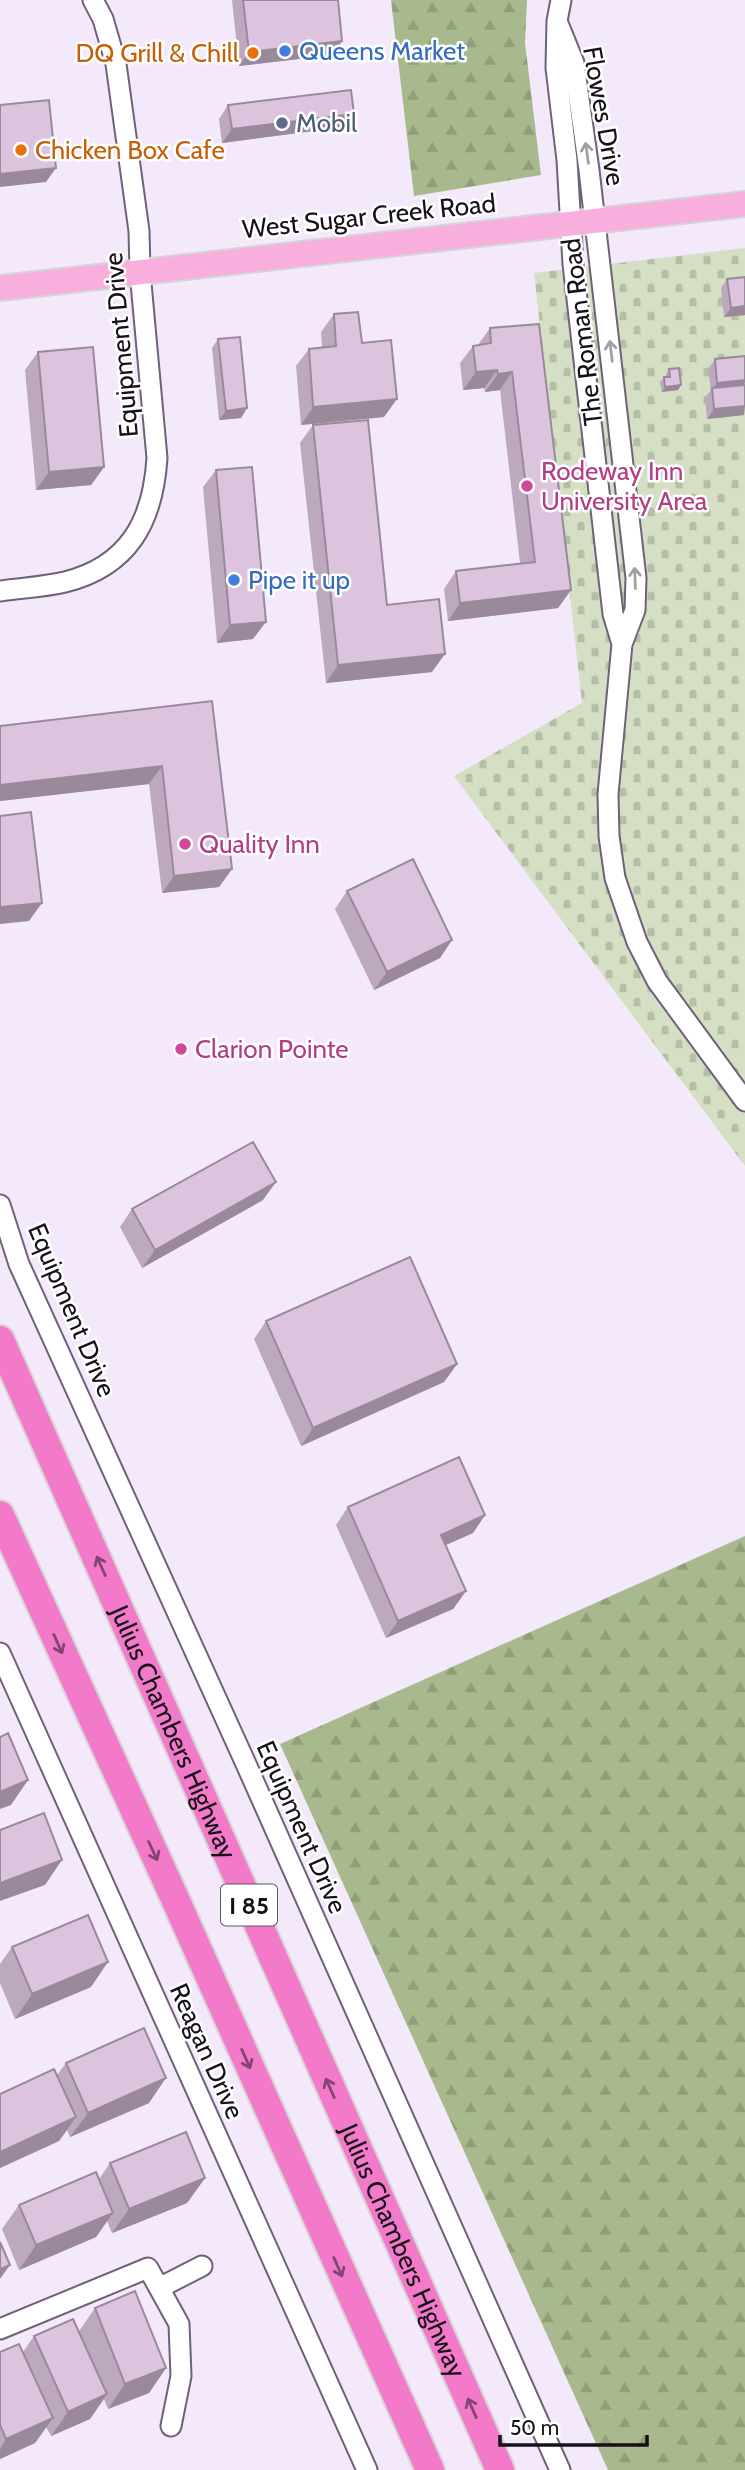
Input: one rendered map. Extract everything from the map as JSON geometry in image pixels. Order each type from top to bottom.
[{"type":"highway","name":"Julius Chambers Highway","points":[[0,1340],[500,2470]]},
{"type":"highway","name":"I 85","points":[[0,1515],[430,2470]]},
{"type":"main road","name":"West Sugar Creek Road","points":[[0,288],[745,204]]},
{"type":"street","name":"Equipment Drive","points":[[0,591],[62,583],[87,575],[119,554],[142,526],[155,486],[157,458],[140,272],[139,231],[116,64],[103,19],[93,0]]},
{"type":"street","name":"Flowes Drive","points":[[561,0],[557,21],[556,68],[568,160],[583,222]]},
{"type":"street","name":"The Roman Road","points":[[583,222],[575,278],[613,614],[622,643]]},
{"type":"street","name":"The Roman Road","points":[[583,222],[636,578],[635,610],[622,643],[608,794],[609,836],[618,888],[637,942],[657,981],[745,1101]]},
{"type":"street","name":"Equipment Drive","points":[[0,1205],[19,1264],[560,2470]]},
{"type":"street","name":"Reagan Drive","points":[[0,1653],[367,2470]]},
{"type":"street","points":[[159,2288],[202,2266]]},
{"type":"street","points":[[0,2329],[149,2268],[179,2324],[181,2376],[171,2426]]},
{"type":"green space","points":[[391,0],[527,0],[525,43],[541,175],[414,196]]},
{"type":"green space","points":[[745,248],[745,1166],[454,776],[582,703],[534,273]]},
{"type":"green space","points":[[745,1536],[745,2470],[608,2470],[280,1744]]},
{"type":"building","points":[[243,0],[338,0],[342,41],[249,52]]},
{"type":"building","points":[[351,90],[354,114],[232,129],[228,105]]},
{"type":"building","name":"Chicken Box Cafe","points":[[49,100],[56,168],[0,174],[0,105]]},
{"type":"building","points":[[745,277],[745,306],[731,308],[727,279]]},
{"type":"building","points":[[358,312],[362,343],[391,340],[397,399],[313,407],[309,349],[336,346],[334,314]]},
{"type":"building","points":[[539,324],[571,590],[460,603],[456,571],[535,562],[512,372],[476,372],[473,346],[491,343],[490,328]]},
{"type":"building","points":[[240,337],[247,408],[226,411],[218,339]]},
{"type":"building","points":[[93,347],[104,467],[49,472],[38,352]]},
{"type":"building","points":[[745,356],[745,380],[717,383],[715,359]]},
{"type":"building","points":[[679,368],[681,385],[665,387],[664,377],[670,377],[669,369]]},
{"type":"building","points":[[745,385],[745,406],[714,409],[712,388]]},
{"type":"building","points":[[368,420],[387,605],[439,599],[445,654],[338,665],[313,425]]},
{"type":"building","points":[[252,467],[266,622],[230,625],[216,470]]},
{"type":"building","name":"Quality Inn","points":[[212,701],[232,869],[174,876],[162,766],[0,785],[0,726]]},
{"type":"building","points":[[31,812],[42,903],[0,907],[0,816]]},
{"type":"building","points":[[413,859],[452,940],[387,972],[347,891]]},
{"type":"building","points":[[253,1142],[276,1182],[155,1250],[132,1209]]},
{"type":"building","points":[[410,1257],[457,1364],[313,1428],[266,1321]]},
{"type":"building","points":[[459,1457],[485,1515],[441,1535],[466,1591],[398,1621],[348,1507]]},
{"type":"building","points":[[8,1733],[28,1780],[0,1792],[0,1737]]},
{"type":"building","points":[[44,1813],[62,1860],[0,1883],[0,1830]]},
{"type":"building","points":[[88,1915],[108,1962],[32,1994],[12,1947]]},
{"type":"building","points":[[144,2028],[166,2078],[88,2113],[66,2063]]},
{"type":"building","points":[[54,2069],[76,2117],[0,2152],[0,2094]]},
{"type":"building","points":[[186,2132],[205,2178],[129,2209],[110,2163]]},
{"type":"building","points":[[96,2172],[113,2213],[36,2245],[19,2205]]},
{"type":"building","points":[[0,2242],[10,2265],[0,2269]]},
{"type":"building","points":[[135,2291],[166,2368],[125,2384],[95,2308]]},
{"type":"building","points":[[73,2319],[107,2394],[68,2412],[34,2336]]},
{"type":"building","points":[[19,2344],[53,2418],[6,2439],[0,2425],[0,2352]]},
{"type":"place","name":"Queens Market","points":[[285,51]]},
{"type":"place","name":"DQ Grill & Chill","points":[[253,53]]},
{"type":"place","name":"Mobil","points":[[282,123]]},
{"type":"place","name":"Chicken Box Cafe","points":[[21,150]]},
{"type":"place","name":"Rodeway Inn University Area","points":[[527,486]]},
{"type":"place","name":"Pipe it up","points":[[234,580]]},
{"type":"place","name":"Quality Inn","points":[[185,844]]},
{"type":"place","name":"Clarion Pointe","points":[[181,1049]]}]
